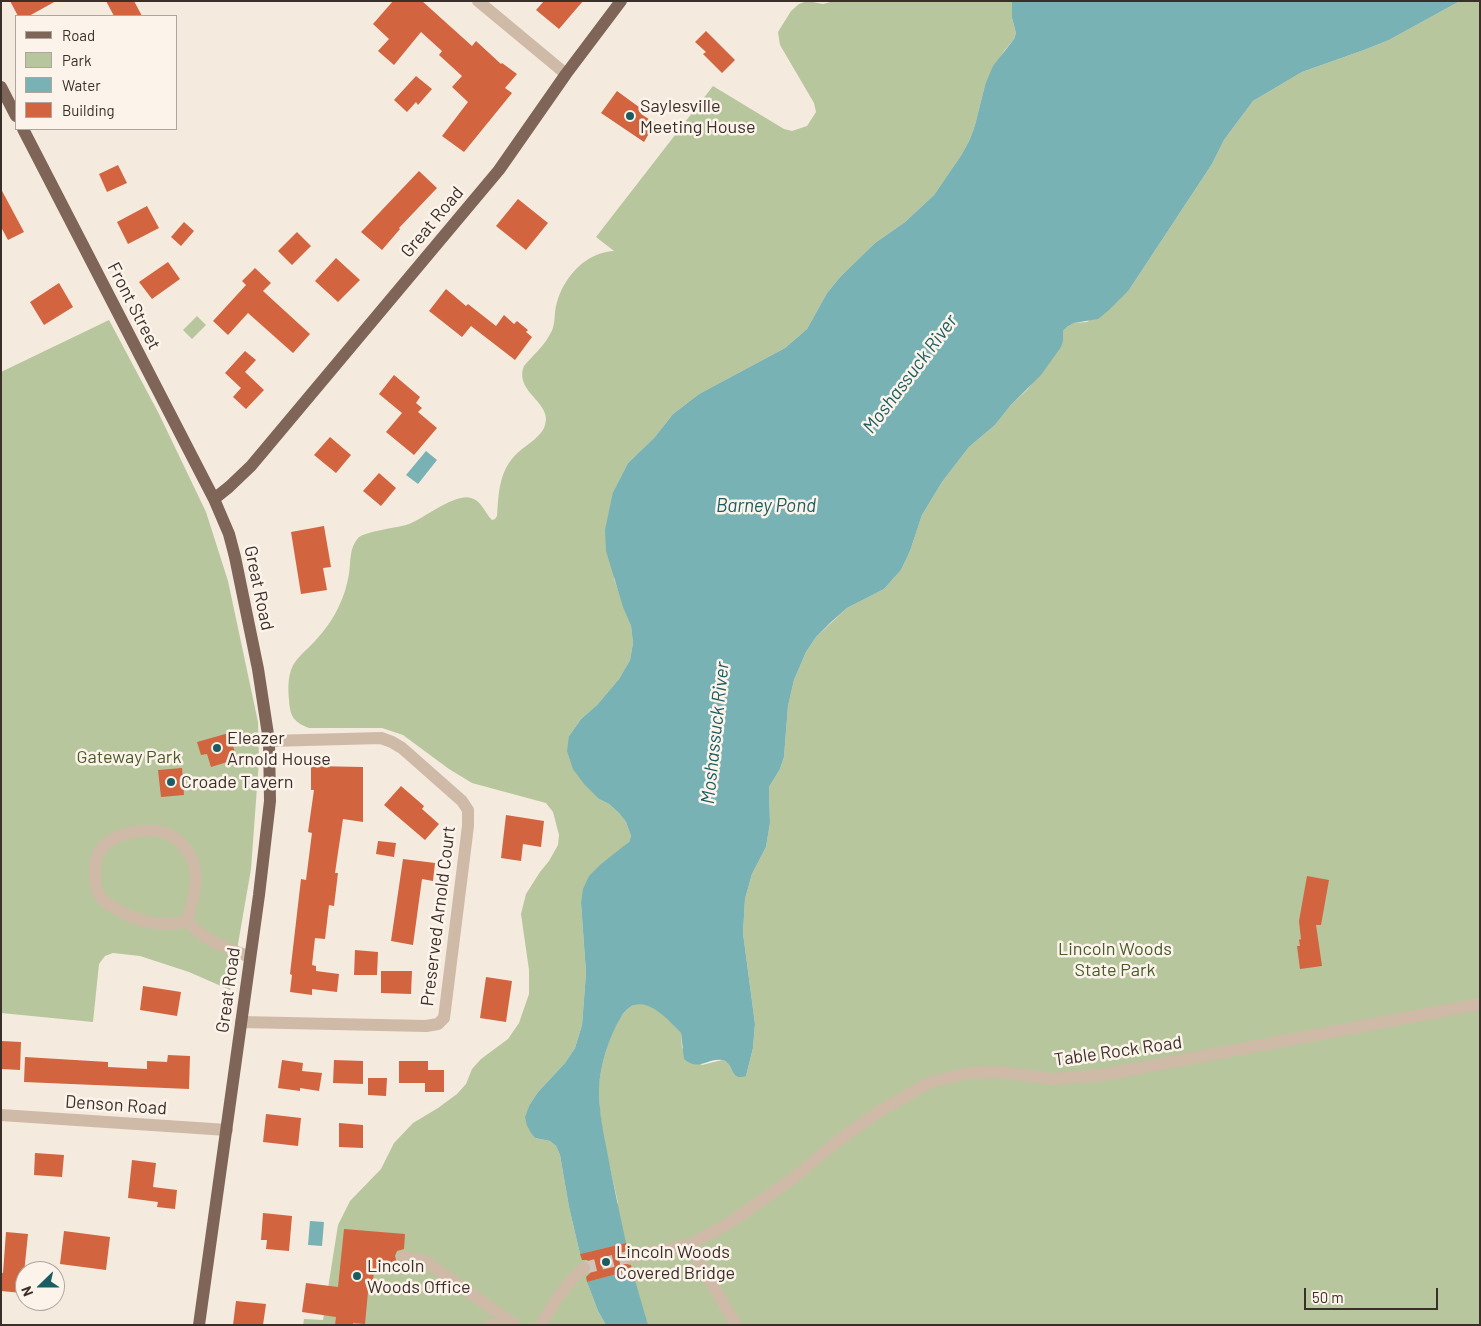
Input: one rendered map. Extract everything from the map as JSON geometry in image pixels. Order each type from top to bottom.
[{"type":"main road","name":"Great Road","points":[[199,1325],[212,1225],[228,1130],[270,801],[269,741],[258,669],[235,557],[229,534],[214,498],[251,466],[499,170],[566,74],[621,1]]},
{"type":"main road","points":[[1,87],[15,114]]},
{"type":"main road","name":"Front Street","points":[[24,130],[214,498]]},
{"type":"street","points":[[478,1],[566,74]]},
{"type":"street","name":"Preserved Arnold Court","points":[[241,1022],[426,1026],[438,1024],[444,1018],[468,826],[468,810],[462,802],[402,748],[392,742],[380,738],[269,741]]},
{"type":"street","points":[[188,921],[170,924],[150,922],[126,915],[109,906],[98,896],[95,884],[98,856],[103,848],[112,840],[139,831],[150,830],[168,834],[186,850],[195,869],[196,886],[188,921],[194,930],[210,940],[250,957]]},
{"type":"street","name":"Table Rock Road","points":[[629,1257],[689,1245],[729,1223],[880,1111],[923,1086],[934,1082],[970,1073],[999,1072],[1053,1079],[1102,1075],[1480,1004]]},
{"type":"street","name":"Denson Road","points":[[1,1115],[228,1130]]},
{"type":"street","points":[[689,1245],[736,1325]]},
{"type":"street","points":[[403,1256],[425,1260],[514,1324]]},
{"type":"street","points":[[541,1325],[572,1278],[584,1268]]},
{"type":"street","points":[[489,1325],[514,1324]]},
{"type":"green space","name":"Lincoln Woods State Park","points":[[807,1],[823,4],[834,1],[1012,1],[1012,18],[1016,33],[985,85],[970,139],[934,195],[905,222],[875,243],[841,276],[827,293],[807,329],[785,348],[699,394],[673,414],[654,438],[628,463],[613,492],[614,579],[631,626],[633,643],[630,660],[619,679],[597,705],[581,719],[569,736],[599,799],[609,804],[619,813],[626,822],[631,836],[629,842],[624,847],[602,863],[581,903],[586,973],[582,1025],[575,1048],[565,1063],[538,1092],[530,1104],[527,1126],[535,1138],[550,1141],[556,1146],[560,1155],[580,1254],[618,1203],[603,1133],[599,1090],[605,1053],[610,1038],[624,1013],[632,1006],[648,1005],[664,1015],[681,1033],[682,1048],[702,1065],[722,1060],[728,1062],[735,1075],[746,1076],[753,1048],[755,1024],[743,933],[745,899],[752,874],[766,847],[770,823],[769,787],[780,769],[784,757],[788,706],[794,680],[806,652],[816,637],[847,608],[884,589],[901,570],[910,551],[922,515],[942,482],[969,447],[995,425],[1011,405],[1028,389],[1063,341],[1063,331],[1074,323],[1087,322],[1129,290],[1212,164],[1224,140],[1253,101],[1302,72],[1389,40],[1460,1],[1480,1],[1480,1325],[607,1325],[587,1282],[598,1311],[606,1325],[303,1325],[304,1319],[323,1320],[338,1225],[350,1201],[381,1169],[394,1143],[413,1123],[457,1094],[466,1084],[472,1069],[481,1059],[508,1039],[519,1023],[529,994],[529,970],[521,914],[526,894],[558,845],[559,835],[553,812],[546,803],[472,783],[449,769],[403,735],[382,728],[309,728],[296,721],[292,715],[288,692],[291,670],[298,658],[325,629],[337,611],[349,574],[352,551],[358,538],[367,533],[409,524],[449,502],[464,497],[478,501],[492,520],[495,519],[502,480],[509,463],[544,428],[546,419],[544,412],[524,384],[522,375],[524,366],[544,344],[551,332],[560,293],[578,267],[594,256],[614,251],[596,237],[713,86],[784,129],[792,131],[807,126],[816,112],[814,103],[780,45],[778,32],[791,11],[799,4]]},
{"type":"green space","points":[[197,316],[206,325],[192,339],[183,330]]},
{"type":"green space","name":"Gateway Park","points":[[109,320],[159,414],[206,512],[228,581],[258,722],[259,760],[251,869],[230,990],[189,972],[140,956],[113,953],[105,956],[99,964],[93,1022],[1,1013],[1,372]]},
{"type":"water","name":"Barney Pond","points":[[1012,1],[1460,1],[1389,40],[1302,72],[1253,101],[1224,140],[1212,164],[1129,290],[1098,319],[1074,323],[1063,331],[1061,347],[1041,375],[1011,405],[995,425],[969,447],[942,482],[922,515],[910,551],[901,570],[884,589],[847,608],[816,637],[806,652],[794,680],[788,706],[784,757],[780,769],[769,787],[770,823],[766,847],[752,874],[745,899],[743,933],[755,1024],[753,1048],[746,1076],[741,1077],[734,1074],[729,1064],[722,1060],[699,1065],[690,1063],[684,1059],[681,1033],[668,1020],[652,1008],[644,1005],[628,1008],[621,1017],[609,1042],[601,1070],[599,1089],[603,1132],[626,1243],[580,1254],[560,1155],[556,1146],[550,1141],[535,1138],[527,1126],[525,1117],[530,1104],[538,1092],[565,1063],[575,1048],[582,1025],[586,973],[581,903],[583,889],[589,876],[629,842],[631,836],[626,822],[619,813],[609,804],[599,799],[584,784],[573,769],[567,751],[569,736],[581,719],[597,705],[619,679],[630,660],[633,643],[631,626],[623,607],[606,551],[605,530],[613,492],[628,463],[654,438],[673,414],[699,394],[785,348],[807,329],[827,293],[841,276],[875,243],[905,222],[934,195],[970,139],[985,85],[993,66],[1014,39],[1016,33],[1012,18]]},
{"type":"water","points":[[426,451],[437,460],[418,484],[406,475]]},
{"type":"water","points":[[310,1221],[324,1222],[322,1246],[308,1245]]},
{"type":"water","points":[[632,1270],[648,1325],[606,1325],[598,1311],[587,1282]]},
{"type":"building","points":[[10,1],[56,1],[31,15],[17,15]]},
{"type":"building","points":[[106,1],[134,1],[141,15],[113,15]]},
{"type":"building","points":[[393,1],[422,1],[472,46],[476,41],[501,64],[517,74],[505,88],[512,93],[464,152],[442,136],[468,102],[452,87],[462,76],[439,55],[442,51],[421,32],[394,65],[378,51],[389,39],[373,24]]},
{"type":"building","points":[[544,1],[583,1],[559,29],[536,10]]},
{"type":"building","points":[[706,31],[735,60],[722,73],[703,54],[706,52],[695,42]]},
{"type":"building","points":[[416,76],[432,89],[418,105],[416,102],[407,112],[394,100]]},
{"type":"building","name":"Saylesville Meeting House","points":[[617,91],[643,110],[641,114],[655,123],[644,142],[601,113]]},
{"type":"building","points":[[118,165],[127,183],[107,192],[99,174]]},
{"type":"building","points":[[419,171],[437,188],[399,228],[382,250],[361,232]]},
{"type":"building","points":[[1,189],[24,232],[8,240],[1,227]]},
{"type":"building","points":[[518,199],[548,223],[526,250],[496,226]]},
{"type":"building","points":[[147,206],[159,228],[128,244],[117,222]]},
{"type":"building","points":[[184,222],[194,231],[181,246],[171,237]]},
{"type":"building","points":[[297,232],[311,246],[292,265],[278,251]]},
{"type":"building","points":[[336,258],[360,280],[338,302],[315,281]]},
{"type":"building","points":[[168,262],[180,279],[152,299],[139,282]]},
{"type":"building","points":[[255,268],[271,283],[263,291],[310,334],[293,353],[248,313],[228,335],[213,321],[246,285],[242,281]]},
{"type":"building","points":[[59,283],[73,307],[44,325],[30,302]]},
{"type":"building","points":[[446,289],[466,306],[468,304],[496,326],[504,315],[514,324],[517,321],[528,330],[526,332],[532,337],[515,360],[471,326],[462,337],[429,311]]},
{"type":"building","points":[[245,351],[256,360],[245,372],[264,390],[246,409],[233,397],[241,388],[225,373]]},
{"type":"building","points":[[394,375],[420,397],[416,403],[422,408],[418,412],[437,428],[414,455],[386,432],[402,413],[379,394]]},
{"type":"building","points":[[330,437],[351,455],[336,473],[314,455]]},
{"type":"building","points":[[379,473],[396,488],[381,506],[363,491]]},
{"type":"building","points":[[324,526],[331,567],[323,568],[327,590],[301,594],[291,532]]},
{"type":"building","name":"Eleazer Arnold House","points":[[229,733],[237,759],[211,767],[207,754],[201,755],[197,742]]},
{"type":"building","points":[[311,766],[363,767],[363,822],[343,819],[335,873],[338,873],[334,906],[329,905],[325,939],[315,938],[312,965],[316,966],[316,971],[339,974],[337,992],[312,989],[312,995],[290,992],[292,975],[290,974],[301,879],[306,880],[312,833],[308,832],[314,790],[311,790]]},
{"type":"building","name":"Croade Tavern","points":[[182,768],[184,795],[161,797],[158,770]]},
{"type":"building","points":[[401,786],[424,806],[422,809],[439,824],[425,840],[384,805]]},
{"type":"building","points":[[506,815],[544,821],[541,847],[523,844],[521,861],[501,858]]},
{"type":"building","points":[[378,841],[396,843],[394,857],[376,854]]},
{"type":"building","points":[[403,859],[435,863],[433,881],[422,879],[413,945],[391,941]]},
{"type":"building","points":[[1307,876],[1329,880],[1321,925],[1316,925],[1322,966],[1300,969],[1297,946],[1300,946],[1299,940],[1301,939],[1299,921]]},
{"type":"building","points":[[355,950],[378,952],[377,975],[354,975]]},
{"type":"building","points":[[381,971],[412,971],[411,994],[381,993]]},
{"type":"building","points":[[486,977],[512,981],[506,1022],[480,1018]]},
{"type":"building","points":[[143,986],[181,992],[177,1016],[140,1010]]},
{"type":"building","points":[[1,1041],[21,1042],[20,1070],[1,1069]]},
{"type":"building","points":[[168,1055],[190,1056],[189,1089],[24,1082],[25,1057],[108,1062],[108,1067],[147,1069],[147,1061],[167,1062]]},
{"type":"building","points":[[282,1060],[303,1063],[302,1071],[322,1073],[319,1091],[300,1088],[300,1091],[278,1088]]},
{"type":"building","points":[[334,1060],[363,1061],[363,1084],[333,1083]]},
{"type":"building","points":[[399,1061],[428,1061],[428,1070],[444,1070],[444,1092],[425,1092],[425,1083],[399,1083]]},
{"type":"building","points":[[368,1078],[387,1078],[386,1096],[368,1095]]},
{"type":"building","points":[[266,1114],[301,1118],[298,1146],[263,1142]]},
{"type":"building","points":[[339,1123],[363,1125],[363,1148],[339,1147]]},
{"type":"building","points":[[35,1153],[64,1155],[62,1177],[34,1175]]},
{"type":"building","points":[[132,1160],[156,1163],[153,1187],[177,1190],[175,1209],[157,1207],[158,1202],[128,1198]]},
{"type":"building","points":[[263,1213],[292,1216],[289,1251],[266,1249],[267,1240],[261,1240]]},
{"type":"building","name":"Lincoln Woods Office","points":[[344,1229],[405,1234],[404,1249],[397,1251],[395,1256],[397,1263],[402,1265],[402,1271],[374,1269],[373,1281],[369,1281],[365,1324],[335,1325],[336,1317],[302,1312],[306,1283],[338,1287]]},
{"type":"building","points":[[64,1231],[110,1237],[106,1270],[65,1265],[65,1261],[60,1261]]},
{"type":"building","points":[[6,1232],[28,1234],[25,1261],[15,1261],[15,1292],[1,1291],[1,1273],[3,1273]]},
{"type":"building","name":"Lincoln Woods Covered Bridge","points":[[626,1243],[627,1249],[622,1254],[621,1259],[626,1264],[631,1265],[632,1270],[587,1282],[586,1277],[592,1271],[592,1266],[587,1260],[582,1260],[580,1254]]},
{"type":"building","points":[[236,1301],[266,1304],[263,1325],[233,1325]]},
{"type":"tunnel","points":[[584,1268],[629,1257]]},
{"type":"place","name":"Saylesville Meeting House","points":[[630,116]]},
{"type":"place","name":"Eleazer Arnold House","points":[[217,748]]},
{"type":"place","name":"Croade Tavern","points":[[171,782]]},
{"type":"place","name":"Lincoln Woods Covered Bridge","points":[[606,1262]]},
{"type":"place","name":"Lincoln Woods Office","points":[[357,1276]]},
{"type":"water label","name":"Moshassuck River","points":[[910,374]]},
{"type":"water label","name":"Moshassuck River","points":[[715,733]]}]
